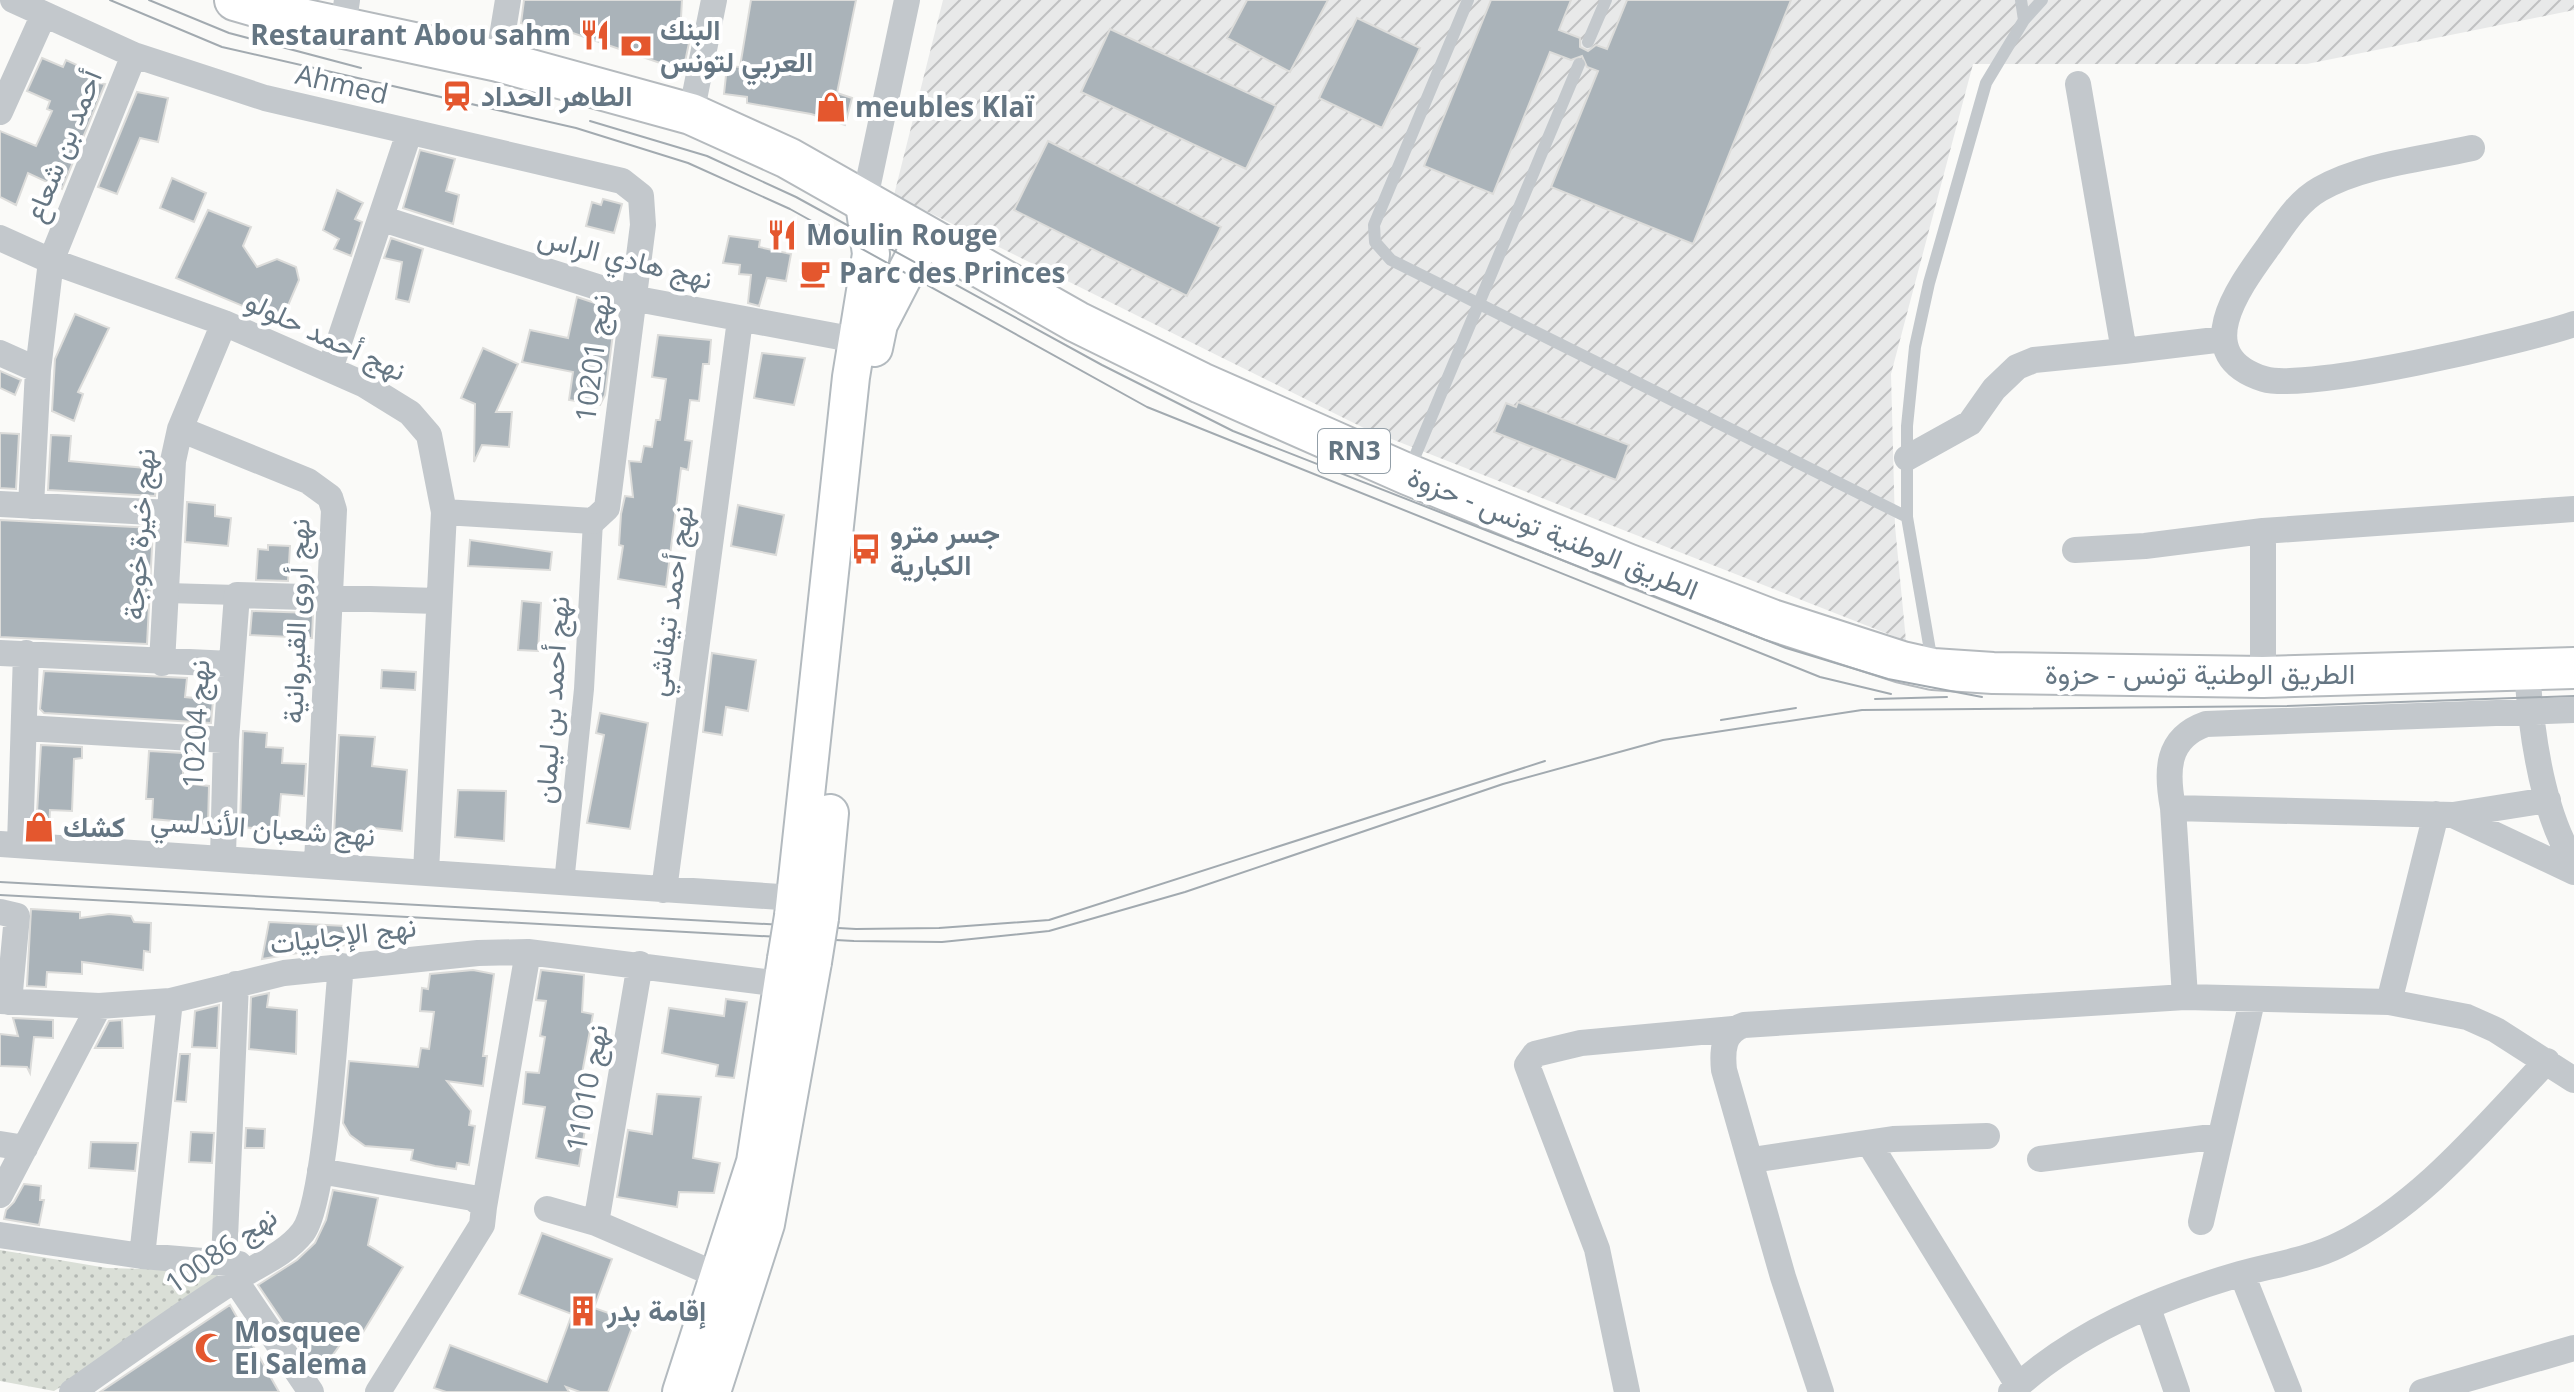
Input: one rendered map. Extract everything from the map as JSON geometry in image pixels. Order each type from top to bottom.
[{"type":"main road","name":"الطريق الوطنية تونس - حزوة","points":[[235,0],[345,14],[498,61],[691,114],[788,158],[1077,322],[1201,383],[1407,474],[1772,620],[1844,645],[1933,669],[2263,677],[2574,668]]},
{"type":"main road","points":[[807,908],[856,340],[871,254],[864,203]]},
{"type":"main road","points":[[712,1392],[755,1162],[797,973],[876,340],[879,324],[924,237]]},
{"type":"main road","points":[[681,1392],[734,1282]]},
{"type":"street","name":"Ahmed","points":[[13,0],[134,55],[265,98],[622,181]]},
{"type":"street","points":[[498,61],[508,0]]},
{"type":"street","points":[[691,114],[714,0]]},
{"type":"street","points":[[864,203],[907,0]]},
{"type":"street","points":[[1,104],[44,14]]},
{"type":"street","name":"أحمد بن شعاع","points":[[31,506],[38,370],[51,261],[134,55]]},
{"type":"street","points":[[2078,84],[2124,351]]},
{"type":"street","points":[[330,369],[383,219],[409,133]]},
{"type":"street","points":[[2472,148],[2339,180],[2305,199],[2240,286],[2224,329],[2224,339],[2233,361],[2248,372],[2266,379],[2290,381],[2523,339],[2574,324]]},
{"type":"street","name":"نهج 10201","points":[[593,521],[607,508],[644,206],[641,196],[622,181]]},
{"type":"street","name":"نهج هادي الراس","points":[[383,219],[632,298],[856,340]]},
{"type":"street","name":"نهج أحمد حلولو","points":[[0,238],[51,261],[224,323],[330,369],[389,398],[410,413],[429,435],[444,512],[437,601],[426,872]]},
{"type":"street","name":"نهج أحمد تيفاشي","points":[[664,890],[740,320]]},
{"type":"street","name":"نهج خيرة خوجة","points":[[162,663],[173,461],[180,429],[224,323]]},
{"type":"street","points":[[1907,458],[1929,449],[1970,423],[1994,389],[2017,367],[2034,360],[2224,339]]},
{"type":"street","points":[[0,353],[38,370]]},
{"type":"street","name":"نهج أروى القيروانية","points":[[180,429],[308,481],[330,497],[334,510],[332,599],[317,863]]},
{"type":"street","points":[[0,504],[170,513]]},
{"type":"street","points":[[2075,550],[2145,546],[2263,531],[2574,509]]},
{"type":"street","points":[[444,512],[593,521]]},
{"type":"street","name":"نهج أحمد بن ليمان","points":[[564,883],[584,689],[593,521]]},
{"type":"street","points":[[2263,531],[2263,677]]},
{"type":"street","points":[[167,593],[437,601]]},
{"type":"street","name":"نهج 10204","points":[[223,857],[226,740],[237,595]]},
{"type":"street","points":[[10,844],[25,728],[13,653],[162,663],[231,664]]},
{"type":"street","points":[[2527,670],[2548,800],[2563,846],[2574,863]]},
{"type":"street","points":[[2185,997],[2170,765],[2175,746],[2188,730],[2206,724],[2533,714],[2574,710]]},
{"type":"street","points":[[25,728],[226,740]]},
{"type":"street","points":[[2173,808],[2445,815],[2548,800]]},
{"type":"street","points":[[2445,815],[2574,872]]},
{"type":"street","points":[[2389,1002],[2445,815]]},
{"type":"street","name":"نهج شعبان الأندلسي","points":[[10,844],[317,863],[664,890],[807,908]]},
{"type":"street","points":[[0,912],[17,916],[5,1002]]},
{"type":"street","points":[[378,1392],[482,1225],[528,952]]},
{"type":"street","name":"نهج الإجابيات","points":[[5,1002],[99,1006],[170,1001],[284,973],[429,956],[528,952],[640,964],[797,973]]},
{"type":"street","name":"نهج 11010","points":[[596,1223],[640,964]]},
{"type":"street","name":"نهج 10086","points":[[72,1392],[238,1269],[281,1253],[304,1231],[314,1208],[320,1171],[341,966]]},
{"type":"street","points":[[236,984],[238,1269],[311,1392]]},
{"type":"street","points":[[1627,1392],[1597,1249],[1527,1065],[1535,1054],[1581,1043],[1733,1029],[1744,1025],[2185,997],[2389,1002],[2467,1017],[2547,1061],[2574,1080]]},
{"type":"street","points":[[142,1256],[170,1001]]},
{"type":"street","points":[[2201,1222],[2252,1001]]},
{"type":"street","points":[[0,1195],[12,1146],[99,1006]]},
{"type":"street","points":[[1733,1029],[1725,1041],[1724,1070],[1783,1277],[1821,1392]]},
{"type":"street","points":[[1869,1143],[2014,1388],[2055,1353],[2188,1290],[2335,1247],[2368,1230],[2457,1156],[2547,1061]]},
{"type":"street","points":[[1752,1160],[1869,1143],[1987,1136]]},
{"type":"street","points":[[2040,1159],[2220,1136]]},
{"type":"street","points":[[320,1171],[473,1198],[484,1207]]},
{"type":"street","points":[[547,1209],[596,1223],[734,1282]]},
{"type":"street","points":[[0,1235],[238,1269]]},
{"type":"street","points":[[2242,1274],[2289,1392]]},
{"type":"street","points":[[2148,1308],[2177,1392]]},
{"type":"street","points":[[2422,1392],[2574,1348]]},
{"type":"lane","points":[[1468,0],[1374,225],[1375,242],[1391,260],[1907,517]]},
{"type":"lane","points":[[1588,42],[1606,0]]},
{"type":"lane","points":[[2021,0],[2024,20]]},
{"type":"lane","points":[[1933,669],[1907,517],[1907,458],[1915,347],[1929,283],[1986,83],[2024,20],[2042,0]]},
{"type":"lane","points":[[1407,474],[1579,64]]},
{"type":"shaded area","points":[[943,0],[2574,0],[2574,10],[2307,64],[1973,64],[1891,374],[1895,526],[1906,641],[1366,429],[894,195]]},
{"type":"shaded area","points":[[0,1250],[107,1268],[219,1271],[212,1295],[54,1391],[0,1381]]},
{"type":"building","points":[[524,0],[682,0],[680,35],[690,38],[684,67],[666,65],[567,31],[551,31],[521,23]]},
{"type":"building","points":[[751,0],[856,0],[837,93],[852,98],[845,125],[811,114],[747,103],[747,97],[724,94],[727,66],[740,67]]},
{"type":"building","points":[[1247,0],[1328,0],[1290,72],[1227,38]]},
{"type":"building","points":[[1491,0],[1571,0],[1559,30],[1580,38],[1580,47],[1588,51],[1596,45],[1607,49],[1627,0],[1791,0],[1693,244],[1551,187],[1598,71],[1587,67],[1582,56],[1571,60],[1550,52],[1493,194],[1424,166]]},
{"type":"building","points":[[1357,18],[1420,48],[1382,128],[1319,98]]},
{"type":"building","points":[[1110,29],[1276,106],[1246,169],[1081,92]]},
{"type":"building","points":[[42,58],[63,67],[66,60],[101,76],[98,83],[105,84],[62,189],[28,173],[16,205],[0,197],[0,131],[36,146],[52,111],[47,109],[50,101],[27,91]]},
{"type":"building","points":[[137,92],[168,98],[158,142],[140,138],[117,194],[98,187]]},
{"type":"building","points":[[1048,141],[1221,227],[1187,296],[1014,210]]},
{"type":"building","points":[[420,150],[455,159],[446,191],[459,195],[453,224],[403,208]]},
{"type":"building","points":[[172,178],[206,193],[194,222],[160,208]]},
{"type":"building","points":[[337,190],[363,203],[355,219],[362,222],[351,256],[334,249],[339,239],[323,230]]},
{"type":"building","points":[[603,199],[622,204],[614,233],[586,226],[592,202],[601,205]]},
{"type":"building","points":[[208,210],[251,227],[243,246],[257,267],[277,259],[296,267],[299,280],[281,322],[176,278]]},
{"type":"building","points":[[729,236],[760,240],[759,247],[791,254],[786,281],[767,278],[759,306],[748,303],[751,275],[739,274],[740,265],[723,263]]},
{"type":"building","points":[[391,238],[423,249],[409,302],[396,299],[402,262],[384,258]]},
{"type":"building","points":[[577,297],[616,310],[605,395],[600,405],[569,400],[573,372],[522,362],[530,330],[568,338]]},
{"type":"building","points":[[75,314],[109,328],[78,392],[83,394],[74,421],[52,411],[55,359]]},
{"type":"building","points":[[658,335],[711,340],[709,364],[703,364],[699,401],[690,400],[685,440],[692,441],[688,470],[681,468],[666,587],[618,579],[623,546],[619,545],[621,514],[625,496],[633,497],[629,461],[641,462],[644,446],[652,447],[656,420],[660,420],[666,379],[652,377]]},
{"type":"building","points":[[483,348],[518,364],[496,412],[512,412],[509,447],[482,445],[474,462],[475,404],[461,398]]},
{"type":"building","points":[[762,353],[805,358],[794,405],[754,398]]},
{"type":"building","points":[[0,371],[21,380],[15,395],[0,388]]},
{"type":"building","points":[[1518,402],[1629,445],[1616,480],[1494,432],[1506,403],[1516,407]]},
{"type":"building","points":[[0,433],[19,434],[16,489],[0,488]]},
{"type":"building","points":[[51,435],[71,436],[69,461],[157,469],[155,496],[48,490]]},
{"type":"building","points":[[187,502],[215,505],[215,516],[231,518],[228,546],[185,542]]},
{"type":"building","points":[[738,505],[784,515],[776,555],[731,546]]},
{"type":"building","points":[[0,520],[153,528],[147,644],[0,637]]},
{"type":"building","points":[[470,540],[552,552],[550,570],[468,566]]},
{"type":"building","points":[[268,545],[290,546],[288,581],[256,580],[258,549],[268,550]]},
{"type":"building","points":[[522,601],[541,603],[538,651],[518,650]]},
{"type":"building","points":[[252,611],[313,613],[312,638],[250,635]]},
{"type":"building","points":[[712,653],[756,660],[748,711],[726,707],[722,735],[703,732]]},
{"type":"building","points":[[382,670],[416,672],[415,690],[381,688]]},
{"type":"building","points":[[44,671],[187,678],[185,697],[213,700],[211,723],[44,713],[40,709]]},
{"type":"building","points":[[600,713],[648,723],[630,829],[587,823],[604,735],[596,733]]},
{"type":"building","points":[[243,731],[267,733],[266,747],[283,748],[282,763],[306,764],[304,796],[281,794],[278,830],[240,827]]},
{"type":"building","points":[[339,735],[375,737],[372,766],[407,770],[402,831],[374,828],[373,831],[362,831],[362,837],[334,835]]},
{"type":"building","points":[[41,745],[82,747],[82,758],[74,759],[72,811],[50,810],[49,831],[36,830]]},
{"type":"building","points":[[149,751],[183,753],[183,783],[209,786],[208,824],[152,819],[153,799],[146,799]]},
{"type":"building","points":[[458,790],[506,791],[504,841],[455,837]]},
{"type":"building","points":[[31,909],[80,912],[80,918],[109,914],[131,916],[134,922],[151,923],[150,952],[144,951],[143,970],[82,962],[82,974],[47,972],[46,987],[27,986]]},
{"type":"building","points":[[269,922],[345,926],[346,945],[262,959]]},
{"type":"building","points":[[473,970],[494,974],[483,1056],[487,1056],[483,1086],[447,1081],[471,1111],[469,1125],[475,1126],[469,1165],[457,1163],[456,1169],[435,1166],[411,1160],[413,1150],[365,1146],[350,1135],[343,1123],[349,1061],[418,1067],[421,1048],[429,1049],[434,1012],[420,1011],[422,988],[428,989],[430,974]]},
{"type":"building","points":[[541,970],[584,975],[582,1012],[593,1014],[581,1079],[580,1103],[589,1105],[579,1166],[536,1158],[545,1107],[523,1104],[526,1072],[539,1073],[545,1037],[540,1036],[546,1001],[536,1000]]},
{"type":"building","points":[[269,993],[267,1007],[297,1010],[296,1054],[249,1049],[251,997]]},
{"type":"building","points":[[726,999],[747,1002],[734,1078],[716,1076],[718,1065],[662,1053],[669,1008],[724,1016]]},
{"type":"building","points":[[219,1005],[217,1048],[192,1047],[195,1011]]},
{"type":"building","points":[[13,1018],[53,1020],[53,1038],[34,1037],[30,1073],[27,1067],[0,1066],[0,1034],[18,1036]]},
{"type":"building","points":[[122,1020],[123,1048],[95,1048],[109,1021]]},
{"type":"building","points":[[180,1054],[190,1054],[186,1102],[175,1101]]},
{"type":"building","points":[[657,1094],[701,1097],[693,1158],[720,1163],[714,1193],[679,1192],[677,1207],[617,1197],[628,1130],[652,1134]]},
{"type":"building","points":[[246,1128],[265,1129],[264,1148],[245,1148]]},
{"type":"building","points":[[191,1132],[214,1133],[212,1163],[189,1162]]},
{"type":"building","points":[[91,1142],[138,1143],[135,1171],[89,1168]]},
{"type":"building","points":[[24,1184],[41,1186],[40,1200],[44,1200],[39,1225],[4,1219],[6,1210]]},
{"type":"building","points":[[333,1190],[378,1198],[368,1245],[403,1267],[362,1334],[352,1328],[330,1359],[346,1367],[319,1375],[258,1285],[297,1260],[315,1243],[326,1220]]},
{"type":"building","name":"إقامة بدر","points":[[542,1233],[612,1259],[594,1308],[634,1322],[608,1392],[580,1392],[566,1387],[569,1392],[446,1392],[434,1388],[450,1345],[547,1382],[572,1314],[519,1294]]},
{"type":"building","name":"Mosquee El Salema","points":[[230,1305],[279,1392],[100,1392]]},
{"type":"tram line","points":[[110,0],[222,47],[576,128],[688,163],[790,209],[1147,407],[1820,677],[1891,694]]},
{"type":"tram line","points":[[149,0],[229,33],[361,68]]},
{"type":"tram line","points":[[590,121],[707,156],[796,197],[1102,365],[1233,431],[1786,648],[1888,679],[1982,697]]},
{"type":"tram line","points":[[0,895],[854,941],[942,942],[1049,931],[1185,892],[1503,784],[1663,740],[1862,710],[2287,706],[2574,696]]},
{"type":"tram line","points":[[1875,699],[1947,697]]},
{"type":"tram line","points":[[1721,720],[1796,708]]},
{"type":"tram line","points":[[0,882],[856,929],[939,928],[1049,920],[1545,761]]},
{"type":"place","name":"Restaurant Abou sahm","points":[[595,35]]},
{"type":"place","name":"البنك العربي لتونس","points":[[636,46]]},
{"type":"place","name":"الطاهر الحداد","points":[[457,96]]},
{"type":"place","name":"meubles Klaï","points":[[831,107]]},
{"type":"place","name":"Moulin Rouge","points":[[782,235]]},
{"type":"place","name":"Parc des Princes","points":[[815,273]]},
{"type":"place","name":"جسر مترو الكبارية","points":[[866,549]]},
{"type":"place","name":"كشك","points":[[39,827]]},
{"type":"place","name":"إقامة بدر","points":[[583,1311]]},
{"type":"place","name":"Mosquee El Salema","points":[[210,1348]]}]
